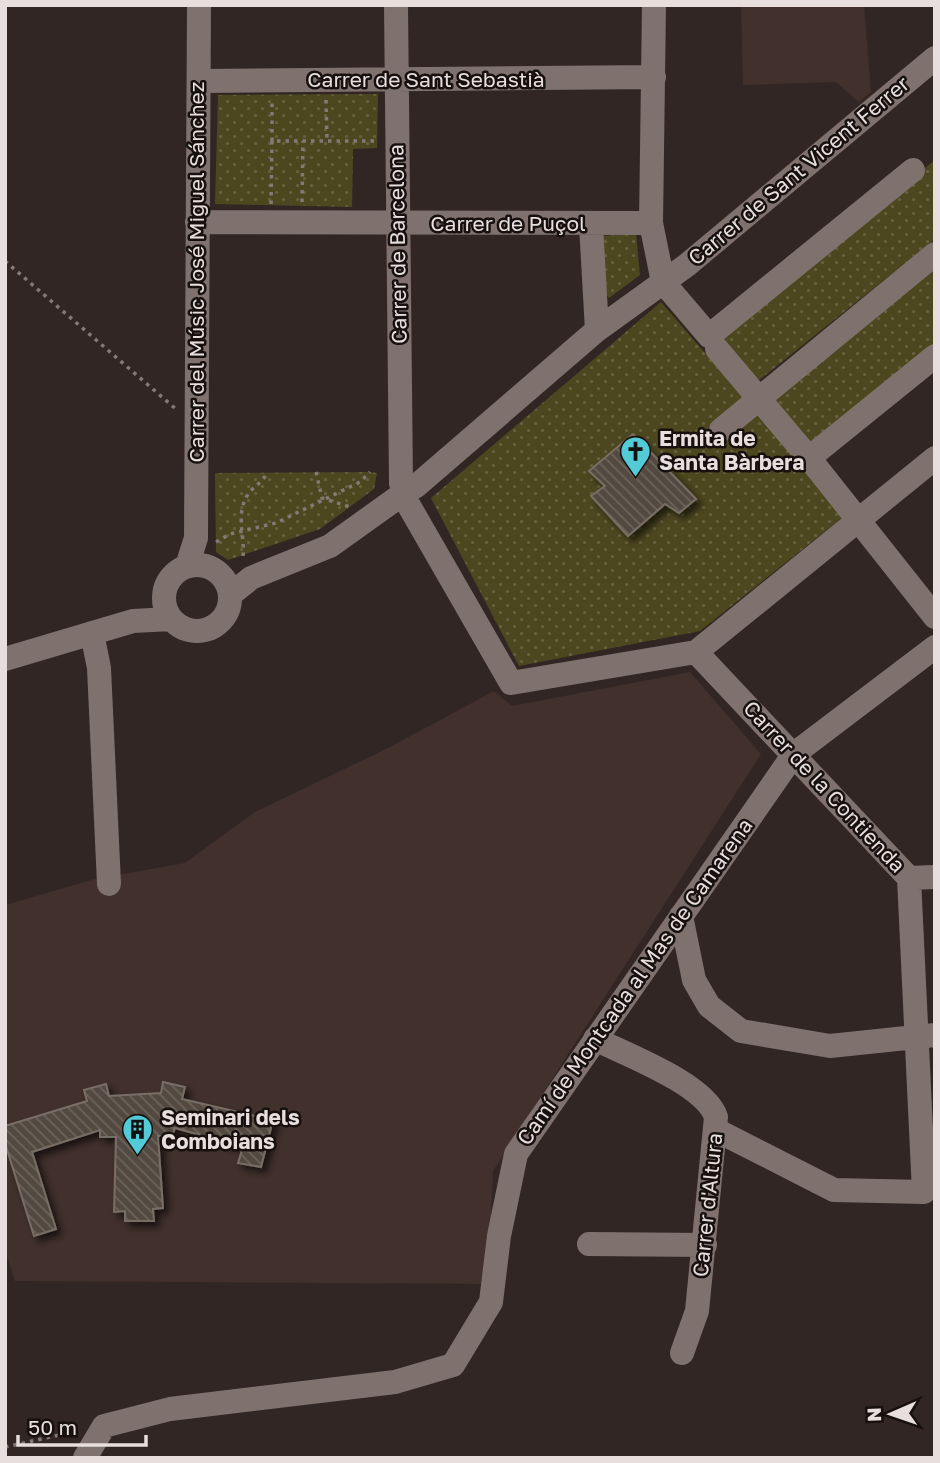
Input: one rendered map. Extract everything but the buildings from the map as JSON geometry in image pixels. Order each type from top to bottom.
[{"type":"street","name":"Carrer del Músic José Miguel Sánchez","points":[[199,5],[196,434],[212,576]]},
{"type":"street","name":"Carrer de Barcelona","points":[[396,5],[397,223],[405,493]]},
{"type":"street","points":[[654,5],[651,223],[663,282],[709,337],[913,170]]},
{"type":"street","name":"Carrer de Sant Vicent Ferrer","points":[[212,576],[330,546],[405,493],[597,330],[687,265],[935,58]]},
{"type":"street","name":"Carrer de Sant Sebastià","points":[[199,80],[653,78]]},
{"type":"street","name":"Carrer de Puçol","points":[[197,222],[591,225],[651,223]]},
{"type":"street","points":[[591,225],[597,330]]},
{"type":"street","points":[[721,430],[935,254]]},
{"type":"street","points":[[717,349],[809,458],[935,617]]},
{"type":"street","points":[[809,458],[935,356]]},
{"type":"street","points":[[405,493],[511,683],[696,652],[935,458]]},
{"type":"street","points":[[133,621],[153,605],[170,578],[212,576],[225,615],[209,629],[188,630],[171,619],[163,599],[165,588]]},
{"type":"street","points":[[5,659],[133,621],[171,619]]},
{"type":"street","points":[[92,633],[99,668],[109,884]]},
{"type":"street","name":"Camí de Montcada al Mas de Camarena","points":[[104,1426],[170,1409],[395,1381],[453,1365],[491,1302],[499,1236],[516,1154],[794,754],[935,647]]},
{"type":"street","name":"Carrer de la Contienda","points":[[696,652],[909,878],[925,994],[923,1192],[834,1190],[716,1130]]},
{"type":"street","points":[[909,878],[935,877]]},
{"type":"street","points":[[681,916],[694,980],[709,1006],[741,1031],[830,1046],[925,1036]]},
{"type":"street","name":"Carrer d'Altura","points":[[595,1040],[692,1091],[713,1106],[716,1130],[697,1311],[682,1353]]},
{"type":"street","points":[[589,1244],[705,1245]]},
{"type":"street","points":[[85,1458],[104,1426]]},
{"type":"path","points":[[271,207],[272,94]]},
{"type":"path","points":[[327,94],[327,141]]},
{"type":"path","points":[[272,141],[377,141]]},
{"type":"path","points":[[302,207],[303,141]]},
{"type":"path","points":[[5,261],[180,412],[196,434]]},
{"type":"path","points":[[316,472],[322,498]]},
{"type":"path","points":[[206,540],[276,523],[322,498],[360,482],[370,472]]},
{"type":"path","points":[[247,567],[240,517],[245,500],[267,473]]},
{"type":"path","points":[[322,498],[350,507]]},
{"type":"path","points":[[5,1447],[36,1438],[104,1426]]},
{"type":"shaded area","points":[[741,5],[864,5],[871,92],[859,102],[836,82],[743,85]]},
{"type":"shaded area","points":[[378,94],[377,148],[353,149],[352,207],[215,204],[218,95]]},
{"type":"shaded area","points":[[935,160],[935,239],[758,381],[718,337]]},
{"type":"shaded area","points":[[636,234],[640,275],[609,298],[601,287],[598,236]]},
{"type":"shaded area","points":[[935,265],[935,343],[809,448],[771,404]]},
{"type":"shaded area","points":[[661,302],[743,397],[708,428],[722,443],[758,413],[843,517],[700,631],[519,666],[431,498]]},
{"type":"shaded area","points":[[215,473],[377,473],[374,489],[320,529],[228,560],[216,552]]},
{"type":"shaded area","points":[[690,672],[761,754],[493,1171],[488,1284],[15,1281],[5,1250],[5,905],[95,879],[185,863],[255,812],[388,748],[494,691],[512,706]]},
{"type":"place","name":"Ermita de Santa Bàrbera","points":[[636,478]]},
{"type":"place","name":"Seminari dels Comboians","points":[[138,1157]]}]
